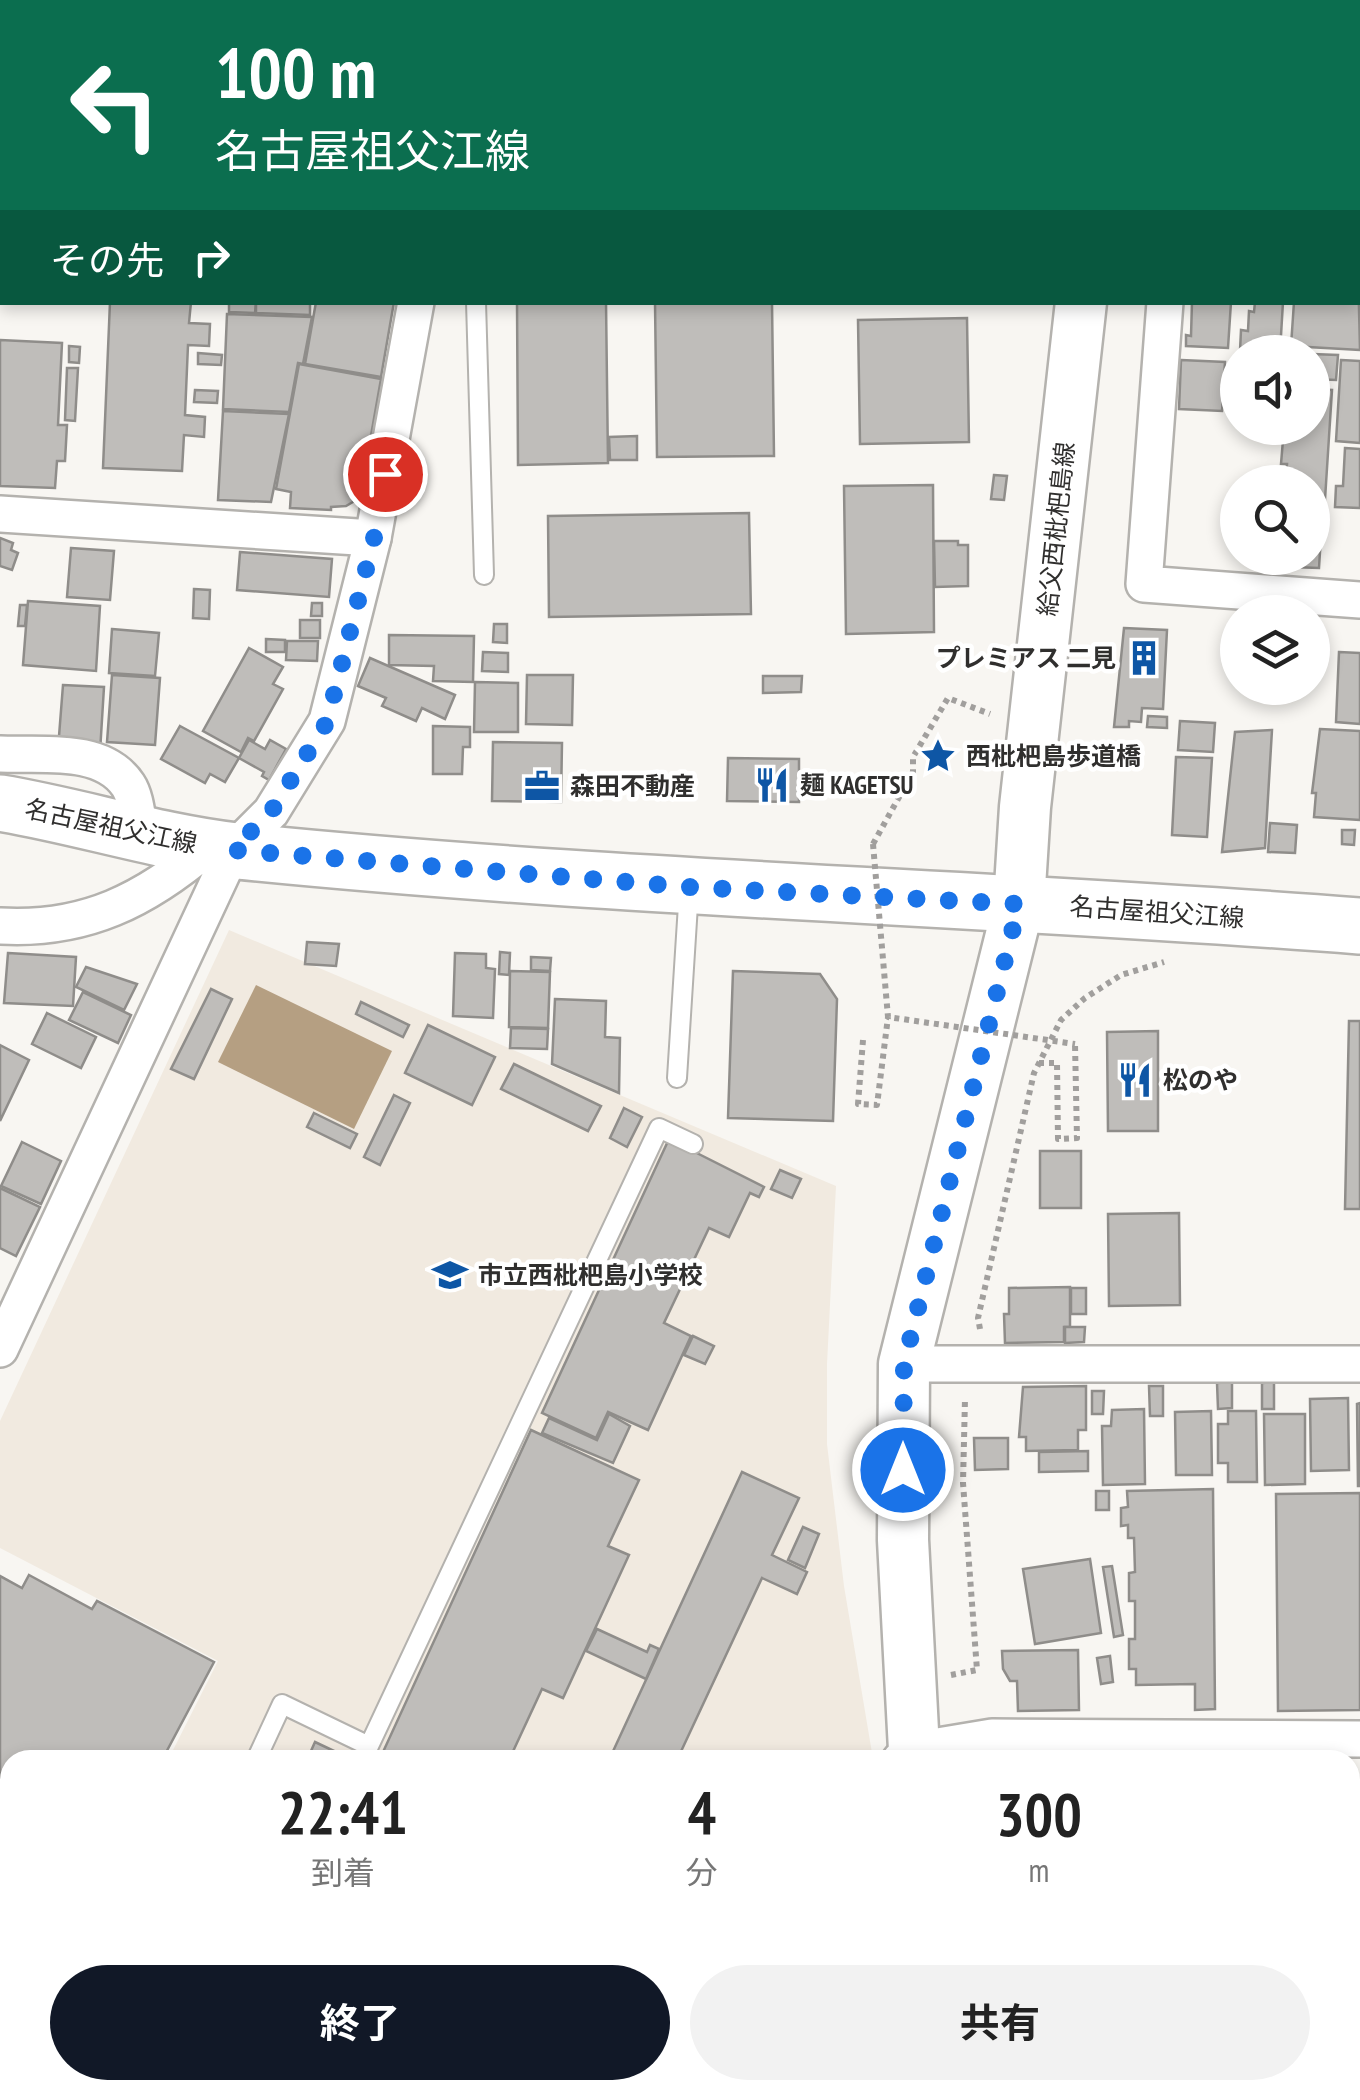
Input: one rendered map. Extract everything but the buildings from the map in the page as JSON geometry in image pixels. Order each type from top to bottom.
[{"type":"main road","name":"給父西枇杷島線","points":[[911,1750],[903,1540],[904,1364],[1019,904],[1027,788],[1081,305]]},
{"type":"main road","name":"名古屋祖父江線","points":[[0,803],[221,848],[689,887],[1124,908],[1360,926]]},
{"type":"street","points":[[0,926],[50,927],[106,912],[171,879],[271,812],[327,722],[374,538],[415,305]]},
{"type":"street","points":[[1165,305],[1144,584],[1360,600]]},
{"type":"street","points":[[0,514],[374,538]]},
{"type":"street","points":[[0,754],[86,758],[108,764],[130,787],[140,832]]},
{"type":"street","points":[[0,1349],[221,848]]},
{"type":"street","points":[[904,1364],[1360,1364]]},
{"type":"street","points":[[939,1750],[992,1737],[1360,1739]]},
{"type":"lane","points":[[476,305],[484,575]]},
{"type":"lane","points":[[676,1078],[689,887]]},
{"type":"lane","points":[[261,1750],[282,1704],[369,1746],[659,1128],[693,1144]]},
{"type":"path","points":[[863,1040],[858,1104],[878,1105],[888,1017],[873,844],[914,772],[913,757],[948,698],[1000,718]]},
{"type":"path","points":[[910,1684],[976,1670],[963,1483],[965,1399],[982,1345],[978,1318],[1034,1073],[1061,1020],[1085,998],[1122,974],[1166,961]]},
{"type":"path","points":[[888,1017],[1076,1044],[1077,1138],[1058,1139],[1057,1063],[1039,1063]]},
{"type":"shaded area","name":"市立西枇杷島小学校","points":[[229,930],[836,1186],[827,1444],[844,1586],[871,1750],[173,1750],[218,1661],[0,1548],[0,1421]]},
{"type":"shaded area","points":[[256,985],[392,1051],[354,1129],[218,1062]]},
{"type":"place","name":"プレミアス 二見","points":[[1144,658]]},
{"type":"place","name":"西枇杷島歩道橋","points":[[938,756]]},
{"type":"place","name":"麺 KAGETSU","points":[[772,785]]},
{"type":"place","name":"森田不動産","points":[[542,786]]},
{"type":"place","name":"松のや","points":[[1135,1080]]},
{"type":"place","name":"市立西枇杷島小学校","points":[[450,1275]]},
{"type":"route","points":[[385,474],[374,538],[327,722],[271,812],[232,850],[689,887],[1019,904],[904,1364],[903,1470]]}]
